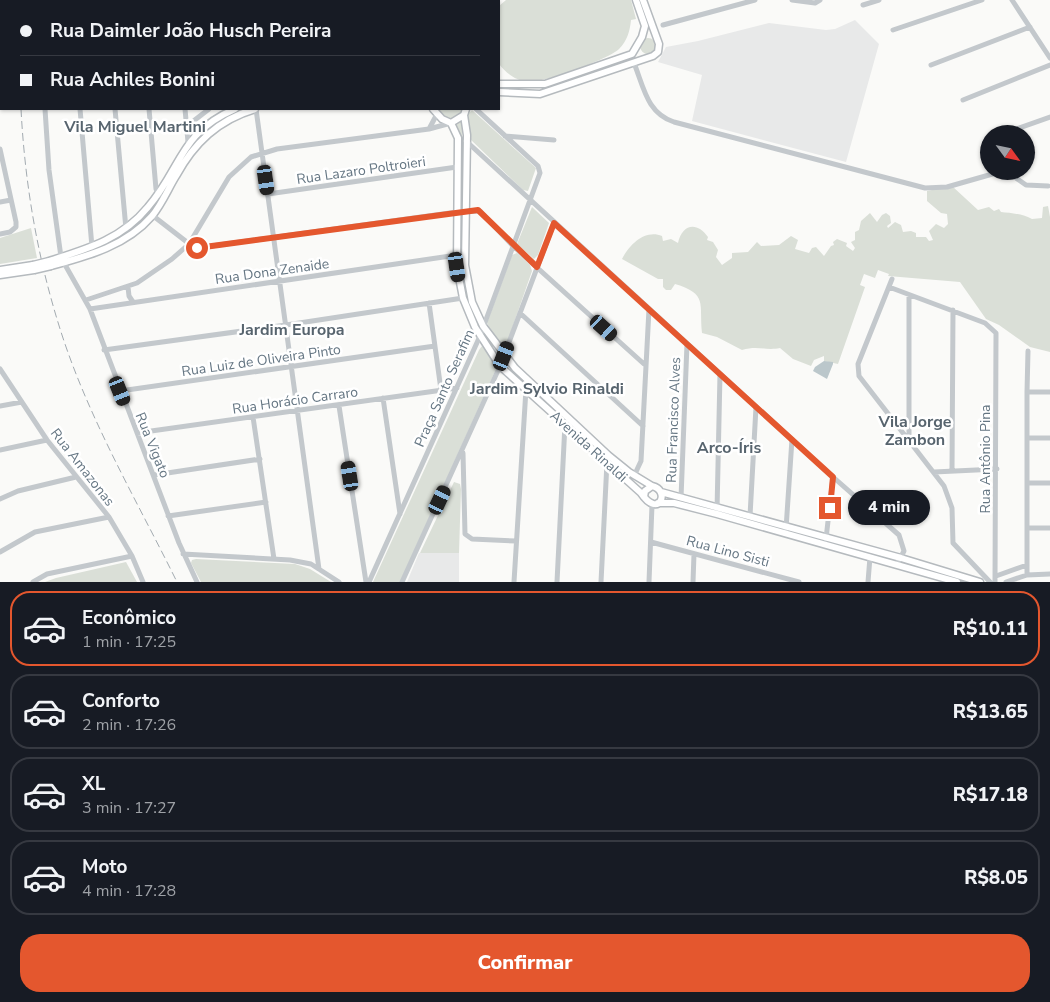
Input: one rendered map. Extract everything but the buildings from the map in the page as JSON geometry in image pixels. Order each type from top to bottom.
[{"type":"main road","points":[[500,84],[545,84],[629,56],[637,47],[645,26],[636,0]]},
{"type":"main road","points":[[500,92],[540,94],[634,63],[658,52],[657,40],[643,0]]},
{"type":"main road","points":[[642,37],[652,36],[657,40]]},
{"type":"main road","points":[[637,47],[640,54],[648,58]]},
{"type":"main road","points":[[62,260],[116,236],[126,229],[149,206],[188,142],[202,128],[232,110]]},
{"type":"main road","points":[[0,275],[106,250],[123,240],[152,215],[163,200],[184,160],[208,133],[241,113],[252,110]]},
{"type":"main road","points":[[435,112],[451,123]]},
{"type":"main road","name":"Avenida Rinaldi","points":[[465,112],[451,123],[458,138],[457,255],[463,298],[480,336],[500,366],[565,423],[644,497]]},
{"type":"main road","name":"Avenida Rinaldi","points":[[465,112],[464,212],[466,276],[472,302],[483,326],[504,356],[601,448],[634,476],[652,486]]},
{"type":"main road","points":[[0,270],[34,267]]},
{"type":"main road","points":[[957,582],[788,534],[717,511],[682,498],[661,492],[658,488],[652,486],[646,489],[644,497],[647,502],[655,504],[674,503],[717,511],[750,516],[980,582]]},
{"type":"main road","points":[[655,504],[661,498],[661,492]]},
{"type":"street","points":[[663,25],[755,0]]},
{"type":"street","points":[[792,0],[815,3],[820,0]]},
{"type":"street","points":[[863,5],[879,0]]},
{"type":"street","points":[[893,30],[982,0]]},
{"type":"street","points":[[1012,0],[1050,58]]},
{"type":"street","points":[[931,65],[1030,27]]},
{"type":"street","points":[[634,63],[652,109],[661,117],[674,122],[925,188],[939,188],[1003,171],[1028,186],[1048,186]]},
{"type":"street","points":[[963,100],[1050,65]]},
{"type":"street","name":"Rua Vigato","points":[[45,110],[49,170],[62,260],[90,309],[168,516],[183,554],[197,582]]},
{"type":"street","points":[[80,110],[92,247]]},
{"type":"street","points":[[115,110],[126,229]]},
{"type":"street","points":[[149,110],[158,193],[163,200]]},
{"type":"street","points":[[185,110],[188,142]]},
{"type":"street","points":[[186,126],[208,110]]},
{"type":"street","points":[[255,110],[319,569]]},
{"type":"street","points":[[477,110],[505,136],[554,140]]},
{"type":"street","points":[[428,129],[435,112]]},
{"type":"street","points":[[1027,125],[1050,117]]},
{"type":"street","points":[[86,300],[128,287],[162,267],[189,244],[229,178],[245,161],[262,152],[428,129],[451,123]]},
{"type":"street","name":"Praça Santo Serafim","points":[[367,582],[377,566],[480,336],[540,173],[539,168],[505,136]]},
{"type":"street","points":[[466,141],[901,537],[904,551],[897,564]]},
{"type":"street","points":[[0,149],[2,171],[11,200],[16,227],[10,232],[0,234]]},
{"type":"street","name":"Rua Lazaro Poltroieri","points":[[268,194],[457,167]]},
{"type":"street","points":[[0,202],[11,200]]},
{"type":"street","points":[[152,215],[189,244],[197,248],[478,210],[512,245],[644,364]]},
{"type":"street","points":[[402,582],[500,366],[554,223]]},
{"type":"street","name":"Rua Dona Zenaide","points":[[90,309],[457,255]]},
{"type":"street","points":[[892,279],[858,364],[858,371],[862,382],[934,472],[949,497],[954,520],[954,543],[990,582]]},
{"type":"street","points":[[128,287],[133,302]]},
{"type":"street","points":[[889,287],[953,310],[952,470]]},
{"type":"street","points":[[909,295],[909,440]]},
{"type":"street","points":[[104,350],[286,326],[463,298]]},
{"type":"street","points":[[429,303],[441,390]]},
{"type":"street","points":[[634,476],[641,461],[644,364],[649,309]]},
{"type":"street","name":"Rua Antônio Pina","points":[[953,310],[985,324],[994,330],[996,336],[995,582]]},
{"type":"street","points":[[520,313],[643,426]]},
{"type":"street","name":"Rua Francisco Alves","points":[[682,498],[687,344]]},
{"type":"street","name":"Rua Luiz de Oliveira Pinto","points":[[120,391],[435,346]]},
{"type":"street","points":[[1027,575],[1028,351]]},
{"type":"street","name":"Rua Amazonas","points":[[0,369],[47,440],[109,517],[132,556],[143,582]]},
{"type":"street","points":[[717,511],[720,374]]},
{"type":"street","name":"Rua Horácio Carraro","points":[[137,433],[457,388]]},
{"type":"street","points":[[514,582],[526,388]]},
{"type":"street","points":[[1027,392],[1050,392]]},
{"type":"street","points":[[383,398],[400,515]]},
{"type":"street","points":[[0,406],[22,402]]},
{"type":"street","points":[[339,406],[367,582]]},
{"type":"street","points":[[750,516],[756,407]]},
{"type":"street","points":[[253,417],[274,559]]},
{"type":"street","points":[[556,582],[565,423]]},
{"type":"street","points":[[1027,438],[1050,438]]},
{"type":"street","points":[[788,534],[785,527],[792,439]]},
{"type":"street","points":[[0,450],[47,440]]},
{"type":"street","points":[[463,450],[465,534],[472,539],[516,541]]},
{"type":"street","points":[[154,475],[260,459]]},
{"type":"street","points":[[601,582],[607,462]]},
{"type":"street","points":[[934,472],[996,469]]},
{"type":"street","points":[[0,499],[18,491],[76,477]]},
{"type":"street","points":[[826,539],[833,477]]},
{"type":"street","points":[[1027,482],[1050,483]]},
{"type":"street","points":[[396,490],[409,493]]},
{"type":"street","points":[[168,516],[266,502]]},
{"type":"street","points":[[649,582],[655,504]]},
{"type":"street","points":[[0,552],[35,532],[109,517]]},
{"type":"street","points":[[1027,528],[1050,528]]},
{"type":"street","name":"Rua Lino Sisti","points":[[651,542],[800,582]]},
{"type":"street","points":[[183,554],[295,560],[319,569],[339,582]]},
{"type":"street","points":[[693,582],[694,554]]},
{"type":"street","points":[[33,582],[47,574],[132,556]]},
{"type":"street","points":[[868,582],[870,557]]},
{"type":"street","points":[[364,565],[377,566]]},
{"type":"street","points":[[996,576],[1026,565]]},
{"type":"street","points":[[1006,582],[1027,575],[1050,574]]},
{"type":"shaded area","points":[[506,0],[631,0],[636,19],[631,20],[629,32],[622,46],[603,59],[561,75],[528,82],[512,76],[500,65],[500,5]]},
{"type":"shaded area","points":[[855,20],[879,44],[846,162],[692,121],[702,75],[658,62],[666,47],[769,23],[826,30],[835,29]]},
{"type":"shaded area","points":[[648,38],[654,40],[656,46],[654,52],[648,54],[642,52],[640,46],[642,40]]},
{"type":"shaded area","points":[[438,110],[463,110],[462,113],[451,120],[441,116]]},
{"type":"shaded area","points":[[472,110],[536,168],[528,191],[523,190],[469,138],[468,114]]},
{"type":"shaded area","points":[[462,121],[462,197],[460,132],[455,124]]},
{"type":"shaded area","points":[[952,186],[978,210],[989,207],[994,211],[999,209],[1001,212],[1032,219],[1042,218],[1043,207],[1048,206],[1050,217],[1050,352],[1030,347],[999,325],[986,319],[960,282],[888,276],[889,274],[878,270],[875,278],[864,274],[860,285],[865,287],[838,364],[824,361],[824,356],[814,360],[811,366],[793,359],[780,348],[742,350],[717,337],[702,333],[700,301],[693,292],[675,284],[671,290],[666,290],[663,287],[663,279],[658,279],[622,259],[633,244],[644,237],[656,234],[662,236],[663,241],[671,239],[678,243],[683,232],[690,227],[695,227],[704,232],[708,237],[707,240],[713,242],[718,250],[716,257],[722,265],[732,258],[732,253],[748,252],[757,242],[761,246],[779,245],[791,236],[798,240],[795,249],[809,253],[812,248],[816,247],[824,256],[837,239],[847,243],[846,246],[853,251],[855,248],[851,242],[855,240],[855,232],[859,230],[861,221],[870,213],[877,222],[886,213],[890,216],[891,223],[887,226],[888,228],[895,222],[901,225],[903,232],[911,231],[916,233],[916,237],[926,237],[929,241],[933,240],[929,231],[936,224],[944,228],[948,224],[947,214],[941,213],[927,201],[927,191]]},
{"type":"shaded area","points":[[532,207],[549,223],[538,255],[534,259],[517,244]]},
{"type":"shaded area","points":[[460,218],[462,218],[464,279],[479,323],[477,326],[462,273]]},
{"type":"shaded area","points":[[31,228],[37,258],[0,264],[0,238]]},
{"type":"shaded area","points":[[517,253],[530,265],[532,271],[508,340],[502,346],[499,345],[487,323],[512,255]]},
{"type":"shaded area","points":[[482,346],[497,367],[400,582],[373,582],[479,350]]},
{"type":"shaded area","points":[[824,361],[833,362],[827,379],[813,371],[815,367]]},
{"type":"shaded area","points":[[454,482],[460,484],[461,489],[459,553],[420,553]]},
{"type":"shaded area","points":[[419,553],[459,553],[459,582],[407,582]]},
{"type":"shaded area","points":[[192,560],[295,564],[310,569],[331,582],[201,582],[191,563]]},
{"type":"shaded area","points":[[126,562],[137,582],[45,582],[56,578]]},
{"type":"railway","points":[[21,110],[29,195],[34,223],[46,279],[62,335],[73,367],[100,430],[177,582]]},
{"type":"district","name":"Vila Miguel Martini","points":[[135,126]]},
{"type":"district","name":"Jardim Europa","points":[[292,329]]},
{"type":"district","name":"Jardim Sylvio Rinaldi","points":[[547,388]]},
{"type":"district","name":"Vila Jorge Zambon","points":[[915,430]]},
{"type":"district","name":"Arco-Íris","points":[[729,447]]},
{"type":"route","points":[[197,248],[478,210],[512,245],[537,267],[554,223],[833,477],[830,508]]}]
